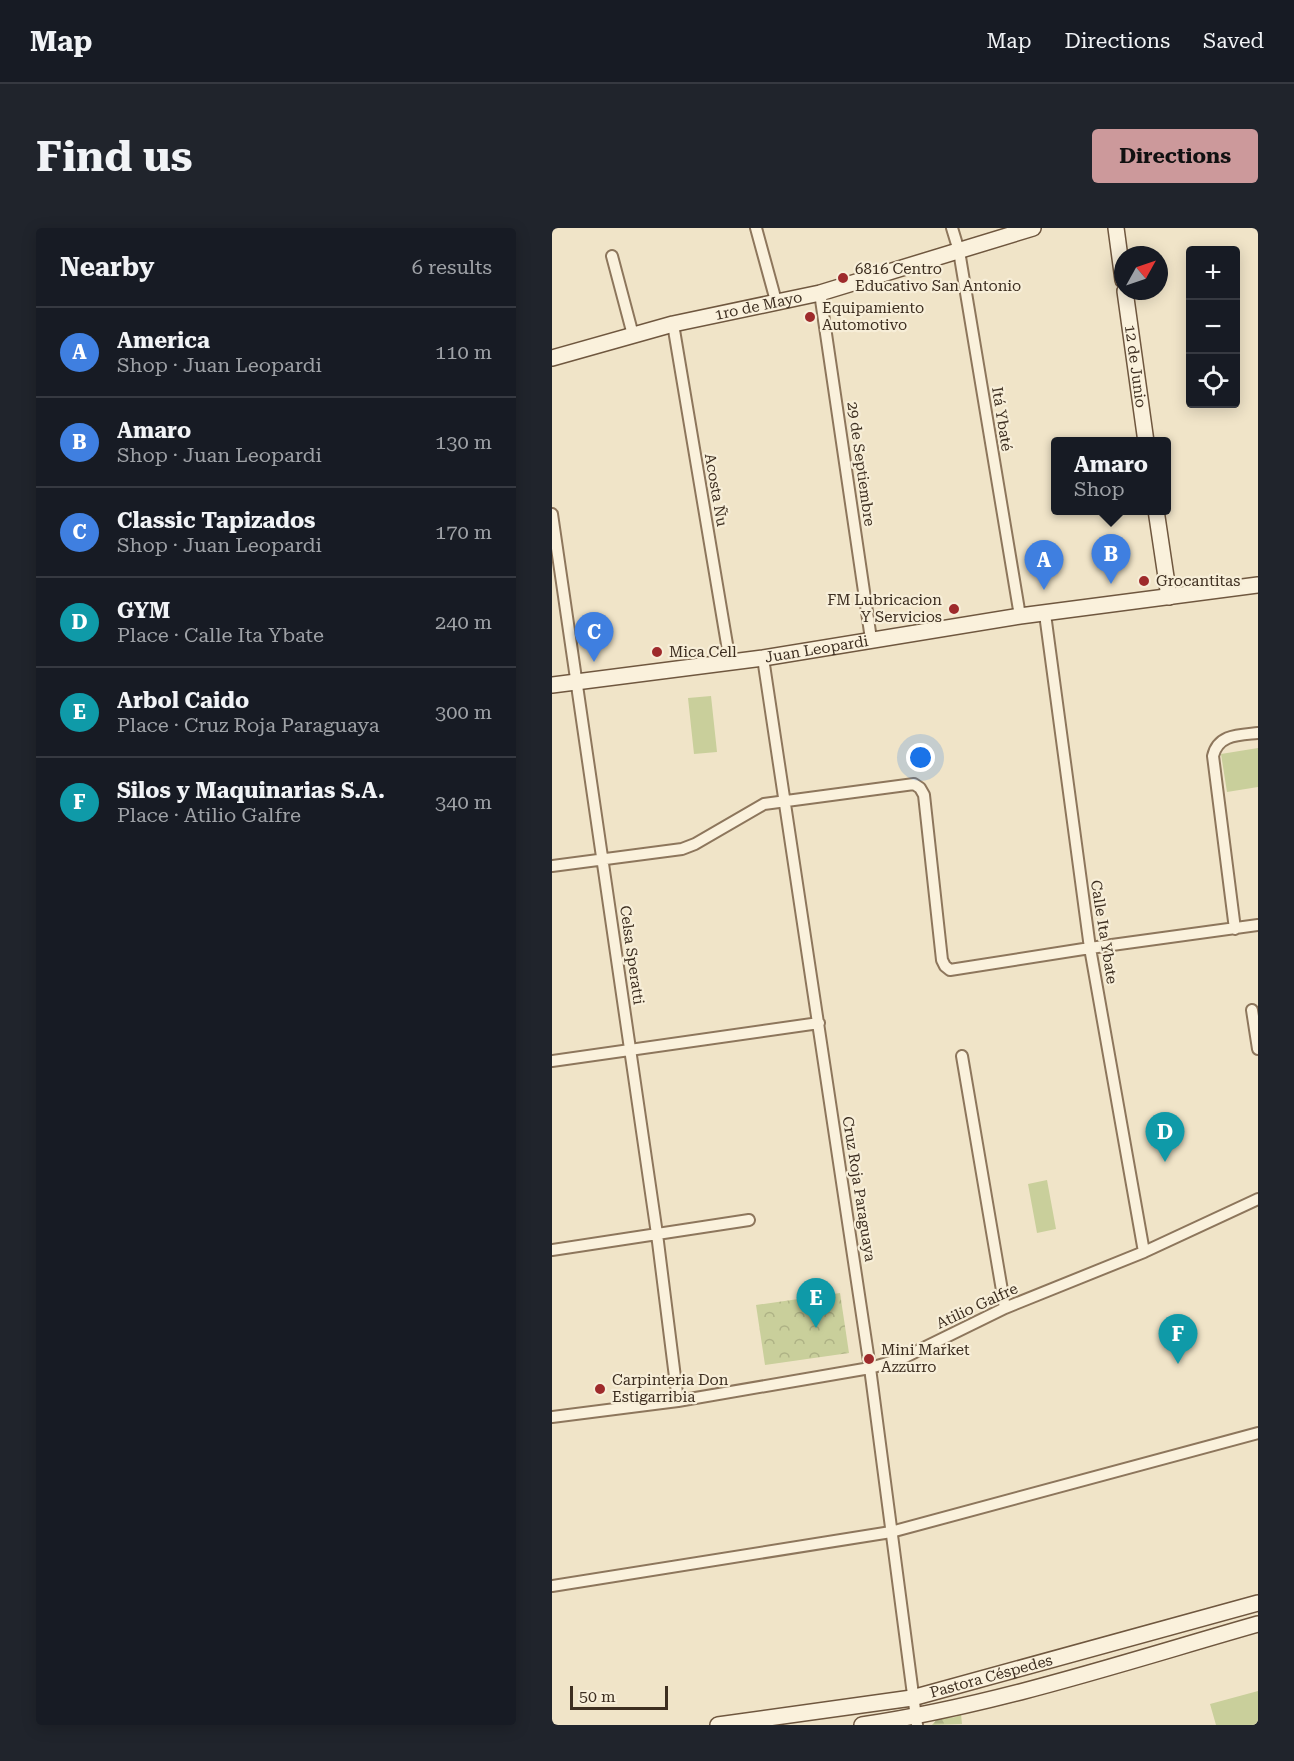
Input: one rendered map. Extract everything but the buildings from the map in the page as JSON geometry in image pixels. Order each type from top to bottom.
[{"type":"main road","name":"1ro de Mayo","points":[[552,358],[673,324],[820,293],[1033,228]]},
{"type":"main road","points":[[1116,228],[1118,246]]},
{"type":"main road","name":"12 de Junio","points":[[1126,300],[1145,437]]},
{"type":"main road","points":[[1157,515],[1168,597]]},
{"type":"main road","name":"Juan Leopardi","points":[[552,685],[763,658],[1020,616],[1258,585]]},
{"type":"main road","name":"Pastora Céspedes","points":[[718,1725],[912,1698],[1258,1603]]},
{"type":"main road","name":"Pastora Céspedes","points":[[862,1725],[916,1721],[1258,1624]]},
{"type":"street","points":[[756,228],[776,301]]},
{"type":"street","name":"Itá Ybaté","points":[[952,228],[959,251],[1020,616]]},
{"type":"street","points":[[612,256],[633,335]]},
{"type":"street","name":"29 de Septiembre","points":[[820,293],[871,639]]},
{"type":"street","name":"Acosta Ñu","points":[[673,324],[730,662]]},
{"type":"street","name":"Celsa Speratti","points":[[552,514],[631,1050],[678,1401]]},
{"type":"street","name":"Calle Ita Ybate","points":[[1045,614],[1090,948],[1144,1252]]},
{"type":"street","name":"Cruz Roja Paraguaya","points":[[763,658],[870,1368],[916,1721]]},
{"type":"street","points":[[1234,929],[1213,756],[1215,748],[1226,738],[1258,733]]},
{"type":"street","points":[[552,866],[682,849],[695,844],[764,804],[914,784],[924,795],[942,960],[950,970],[1258,925]]},
{"type":"street","points":[[1252,1010],[1258,1050]]},
{"type":"street","points":[[552,1061],[819,1023]]},
{"type":"street","points":[[962,1056],[1005,1308]]},
{"type":"street","name":"Atilio Galfre","points":[[552,1417],[678,1401],[870,1368],[901,1359],[1005,1308],[1144,1252],[1258,1199]]},
{"type":"street","points":[[552,1250],[749,1220]]},
{"type":"street","points":[[552,1586],[891,1532],[1258,1433]]},
{"type":"green space","points":[[711,696],[717,752],[694,754],[688,698]]},
{"type":"green space","points":[[1258,748],[1258,787],[1227,792],[1221,754]]},
{"type":"green space","points":[[1047,1180],[1056,1229],[1037,1233],[1028,1184]]},
{"type":"green space","points":[[840,1293],[849,1353],[765,1365],[756,1305]]},
{"type":"green space","points":[[1258,1691],[1258,1725],[1216,1725],[1210,1704]]},
{"type":"green space","points":[[961,1714],[962,1724],[932,1725],[937,1719],[956,1717]]},
{"type":"place","name":"6816 Centro Educativo San Antonio","points":[[843,278]]},
{"type":"place","name":"Equipamiento Automotivo","points":[[810,317]]},
{"type":"place","name":"Grocantitas","points":[[1144,581]]},
{"type":"place","name":"Amaro","points":[[1111,584]]},
{"type":"place","name":"America","points":[[1044,590]]},
{"type":"place","name":"FM Lubricacion Y Servicios","points":[[954,609]]},
{"type":"place","name":"Mica Cell","points":[[657,652]]},
{"type":"place","name":"Classic Tapizados","points":[[594,662]]},
{"type":"place","name":"GYM","points":[[1165,1162]]},
{"type":"place","name":"Arbol Caido","points":[[816,1328]]},
{"type":"place","name":"Mini Market Azzurro","points":[[869,1359]]},
{"type":"place","name":"Silos y Maquinarias S.A.","points":[[1178,1364]]},
{"type":"place","name":"Carpinteria Don Estigarribia","points":[[600,1389]]}]
